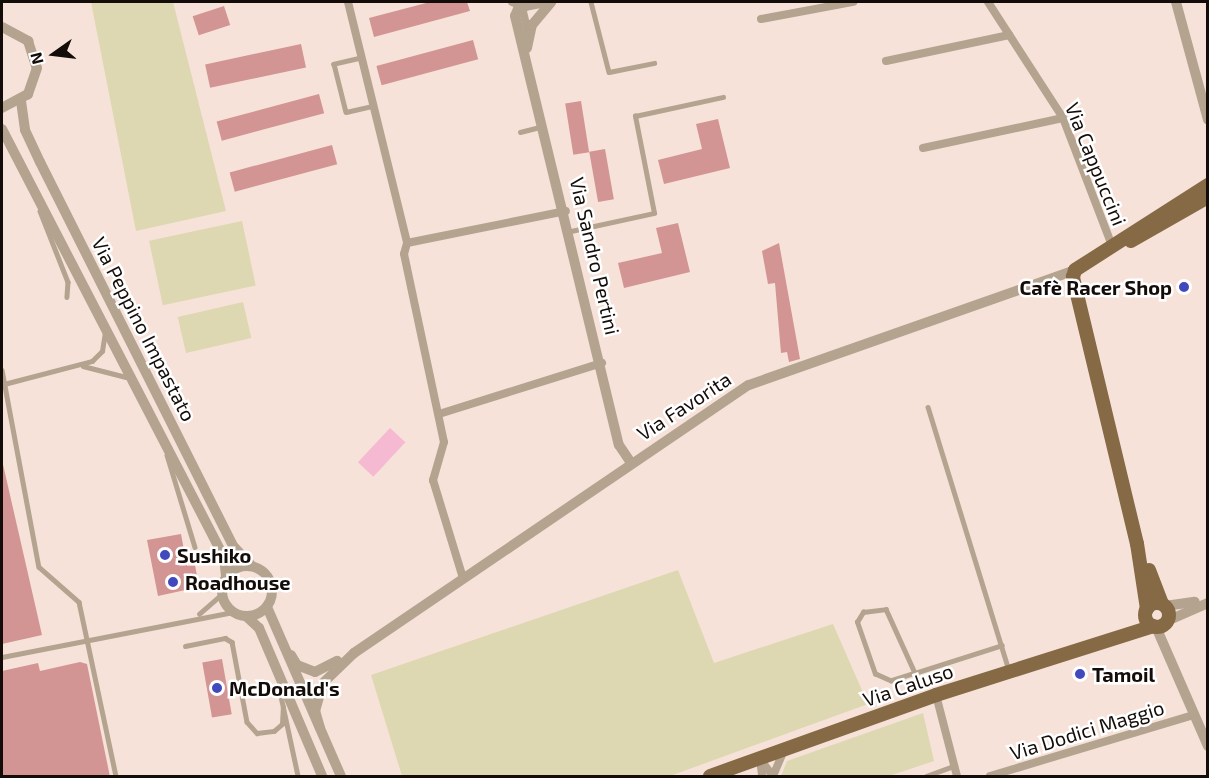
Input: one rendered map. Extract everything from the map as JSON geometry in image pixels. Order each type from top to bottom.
[{"type":"main road","points":[[1159,625],[1146,611],[1137,543],[1073,287],[1076,270],[1208,185]]},
{"type":"main road","points":[[1115,247],[1150,235],[1207,201]]},
{"type":"main road","points":[[1137,543],[1164,605],[1159,625]]},
{"type":"main road","points":[[1146,611],[1164,605]]},
{"type":"main road","name":"Via Caluso","points":[[1121,635],[1146,611]]},
{"type":"main road","name":"Via Caluso","points":[[710,777],[936,695],[1121,635],[1159,625]]},
{"type":"street","points":[[348,2],[376,105],[407,243],[404,254],[444,442],[433,480],[463,578]]},
{"type":"street","points":[[518,3],[551,2]]},
{"type":"street","points":[[528,34],[551,2]]},
{"type":"street","points":[[761,19],[853,2]]},
{"type":"street","name":"Via Cappuccini","points":[[988,2],[1063,118],[1115,247]]},
{"type":"street","points":[[1176,2],[1208,120]]},
{"type":"street","points":[[518,3],[515,16],[528,55]]},
{"type":"street","points":[[518,3],[528,34],[528,55]]},
{"type":"street","points":[[2,27],[21,35],[36,58],[33,86],[21,101],[2,108]]},
{"type":"street","points":[[886,61],[1010,35]]},
{"type":"street","name":"Via Sandro Pertini","points":[[528,55],[602,363],[619,445],[631,462]]},
{"type":"street","name":"Via Peppino Impastato","points":[[21,101],[22,121],[40,162],[234,547],[251,566]]},
{"type":"street","points":[[923,148],[1063,118]]},
{"type":"street","name":"Via Peppino Impastato","points":[[2,129],[224,557],[226,577]]},
{"type":"street","points":[[407,243],[566,211]]},
{"type":"street","name":"Via Favorita","points":[[269,603],[272,616],[297,665],[315,672],[354,653],[631,462],[749,386],[1076,270]]},
{"type":"street","points":[[439,414],[602,363]]},
{"type":"street","points":[[322,777],[259,627],[246,616],[233,612],[222,594],[226,577],[251,566],[271,581],[269,622],[320,728],[340,777]]},
{"type":"street","name":"Via Caluso","points":[[1164,605],[1208,601]]},
{"type":"street","name":"Via Caluso","points":[[1159,625],[1208,601]]},
{"type":"street","points":[[246,616],[269,603]]},
{"type":"street","points":[[1159,625],[1193,715],[1208,746]]},
{"type":"street","name":"Via Favorita","points":[[320,728],[315,711],[323,683],[354,653]]},
{"type":"street","points":[[936,695],[957,777]]},
{"type":"street","name":"Via Dodici Maggio","points":[[990,777],[1193,715]]},
{"type":"street","points":[[760,759],[773,776],[784,750]]},
{"type":"street","points":[[760,759],[763,776]]},
{"type":"street","points":[[743,765],[763,776]]},
{"type":"lane","points":[[591,2],[609,72],[654,63]]},
{"type":"lane","points":[[363,57],[334,64],[346,112],[376,105]]},
{"type":"lane","points":[[571,231],[654,213],[635,116],[723,97]]},
{"type":"lane","points":[[520,132],[546,125]]},
{"type":"lane","points":[[32,185],[68,282],[67,297]]},
{"type":"lane","points":[[81,366],[102,351],[105,327]]},
{"type":"lane","points":[[3,384],[81,366],[119,371],[133,382]]},
{"type":"lane","points":[[2,370],[39,567],[46,578],[75,594],[87,638],[116,777]]},
{"type":"lane","points":[[928,407],[1010,672]]},
{"type":"lane","points":[[165,444],[195,547]]},
{"type":"lane","points":[[197,615],[222,594]]},
{"type":"lane","points":[[915,672],[886,609],[863,612],[857,622],[875,674],[891,681],[1002,645]]},
{"type":"lane","points":[[2,657],[197,615],[233,612]]},
{"type":"lane","points":[[185,646],[225,638],[232,642],[248,722],[257,733],[274,731],[282,724],[283,707]]},
{"type":"lane","points":[[276,666],[298,777]]},
{"type":"lane","points":[[926,777],[954,766]]},
{"type":"shaded area","points":[[91,2],[173,2],[226,211],[136,231]]},
{"type":"shaded area","points":[[242,221],[256,286],[163,305],[149,241]]},
{"type":"shaded area","points":[[243,302],[251,338],[186,353],[178,317]]},
{"type":"shaded area","points":[[390,428],[405,442],[373,477],[358,462]]},
{"type":"shaded area","points":[[678,570],[714,663],[833,624],[868,704],[670,776],[402,776],[371,675]]},
{"type":"shaded area","points":[[923,713],[934,761],[889,776],[781,776],[787,761]]},
{"type":"building","points":[[430,2],[467,2],[470,11],[374,37],[369,18]]},
{"type":"building","points":[[224,6],[230,25],[199,35],[193,16]]},
{"type":"building","points":[[473,40],[478,59],[382,85],[376,66]]},
{"type":"building","points":[[301,44],[306,67],[210,88],[205,64]]},
{"type":"building","points":[[319,94],[324,113],[222,141],[217,121]]},
{"type":"building","points":[[581,101],[589,152],[573,155],[565,104]]},
{"type":"building","points":[[718,119],[730,168],[664,184],[658,160],[702,149],[696,124]]},
{"type":"building","points":[[332,145],[337,164],[235,192],[230,172]]},
{"type":"building","points":[[605,149],[614,199],[598,202],[589,152]]},
{"type":"building","points":[[678,223],[690,272],[624,288],[618,263],[662,253],[656,228]]},
{"type":"building","points":[[779,243],[800,359],[789,362],[787,352],[781,353],[775,283],[768,284],[762,251]]},
{"type":"building","points":[[2,460],[42,635],[2,644]]},
{"type":"building","points":[[181,534],[187,566],[195,565],[199,587],[158,596],[147,540]]},
{"type":"building","name":"McDonald's","points":[[222,659],[232,714],[212,718],[202,662]]},
{"type":"building","points":[[80,662],[87,664],[110,777],[2,777],[2,671],[38,663],[40,671]]},
{"type":"place","name":"Cafè Racer Shop","points":[[1184,287]]},
{"type":"place","name":"Sushiko","points":[[165,555]]},
{"type":"place","name":"Roadhouse","points":[[173,582]]},
{"type":"place","name":"Tamoil","points":[[1080,674]]},
{"type":"place","name":"McDonald's","points":[[217,688]]}]
